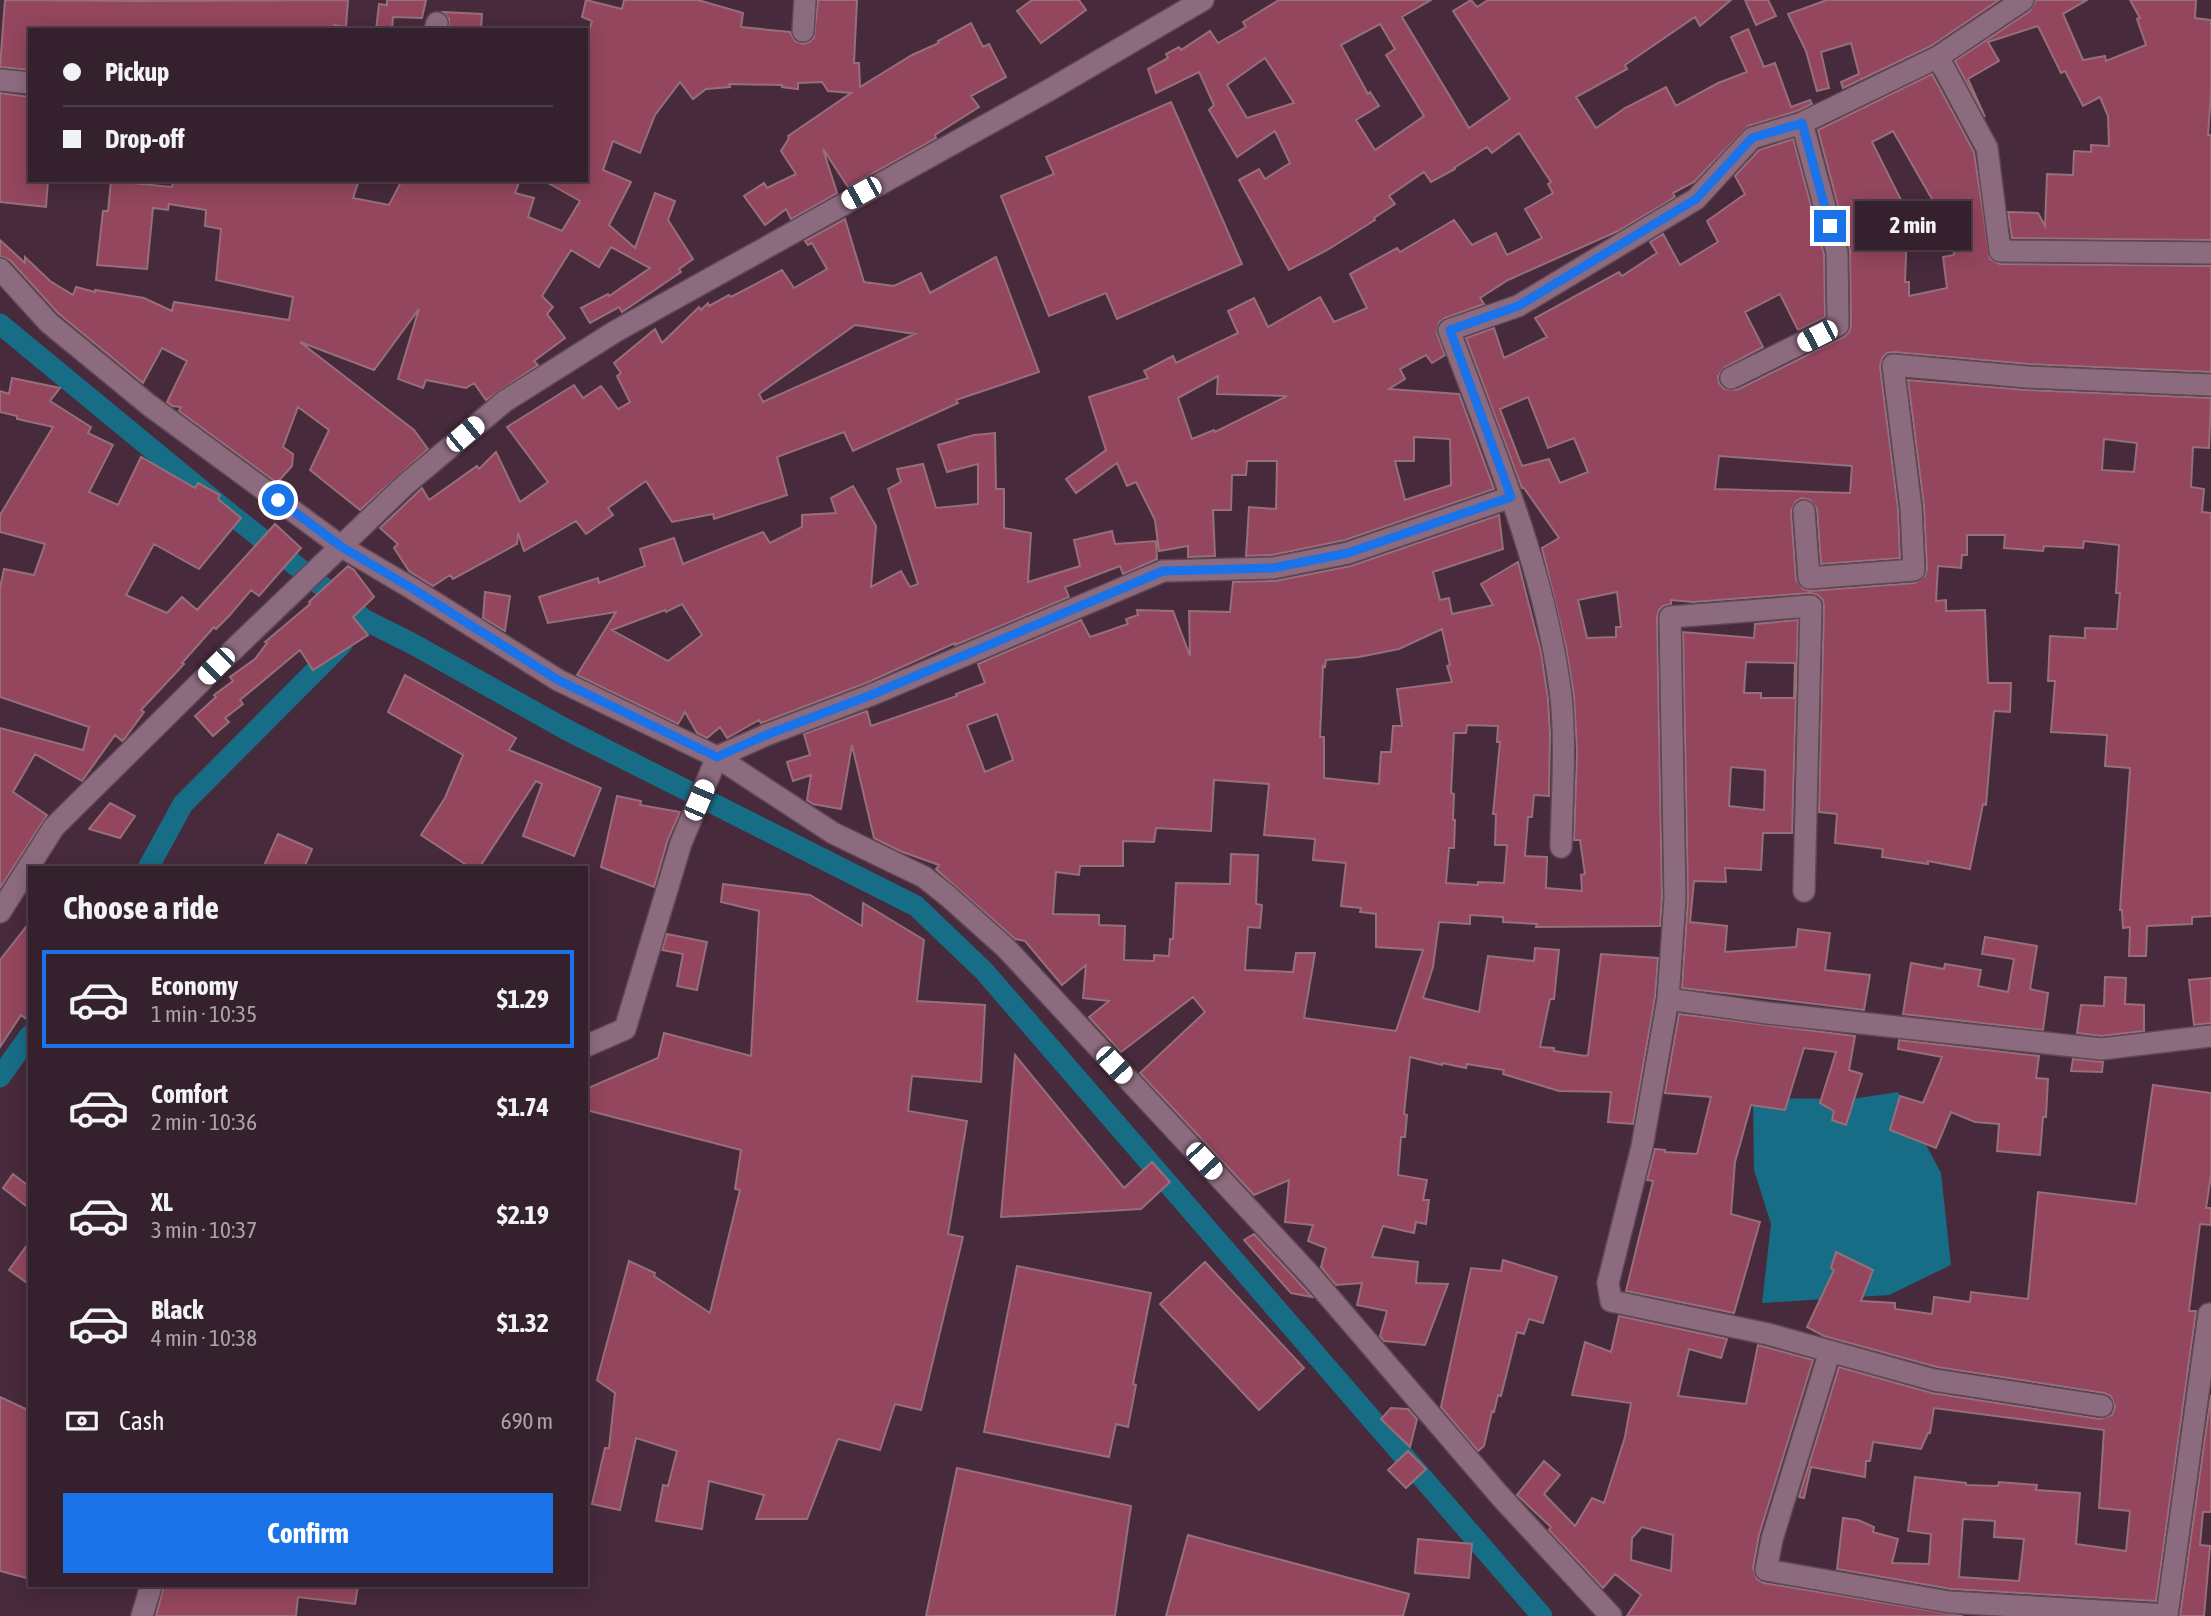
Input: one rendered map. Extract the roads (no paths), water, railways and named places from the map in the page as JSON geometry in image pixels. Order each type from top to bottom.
[{"type":"street","points":[[803,31],[805,0]]},
{"type":"street","points":[[29,866],[54,827],[280,605],[406,484],[516,394],[628,325],[1051,89],[1203,0]]},
{"type":"street","points":[[1561,846],[1561,698],[1545,614],[1511,497],[1450,330],[1518,306],[1696,199],[1752,138],[1802,123],[1938,57],[2023,0]]},
{"type":"street","points":[[1938,57],[1986,148],[2000,251],[2211,253]]},
{"type":"street","points":[[0,80],[28,83]]},
{"type":"street","points":[[1731,378],[1838,325],[1837,252],[1802,123]]},
{"type":"street","points":[[0,269],[49,323],[149,405],[341,547],[558,680],[717,757],[833,833],[924,877],[1006,948],[1312,1277],[1501,1497],[1611,1616]]},
{"type":"street","points":[[1804,510],[1809,578],[1914,570],[1911,508],[1893,365],[2026,377],[2211,385]]},
{"type":"street","points":[[588,1045],[625,1029],[681,843],[717,757],[1163,571],[1273,568],[1348,553],[1511,497]]},
{"type":"street","points":[[1804,891],[1811,606],[1670,617],[1675,898],[1668,999],[1642,1147],[1608,1283],[1611,1301],[1768,1334],[1934,1380],[2102,1406]]},
{"type":"street","points":[[0,912],[28,868]]},
{"type":"street","points":[[1668,999],[1767,1013],[2101,1049],[2211,1035]]},
{"type":"street","points":[[1830,1351],[1772,1539],[1766,1570],[1949,1602],[2167,1615],[2211,1314]]},
{"type":"street","points":[[142,1616],[150,1587]]},
{"type":"water","points":[[1898,1092],[1941,1173],[1951,1265],[1889,1295],[1762,1303],[1771,1224],[1754,1170],[1753,1098],[1852,1099]]},
{"type":"waterway","points":[[0,324],[233,516],[365,620],[567,730],[916,906],[984,971],[1542,1616]]},
{"type":"waterway","points":[[149,866],[183,804],[342,644]]},
{"type":"waterway","points":[[0,1077],[28,1038]]}]
